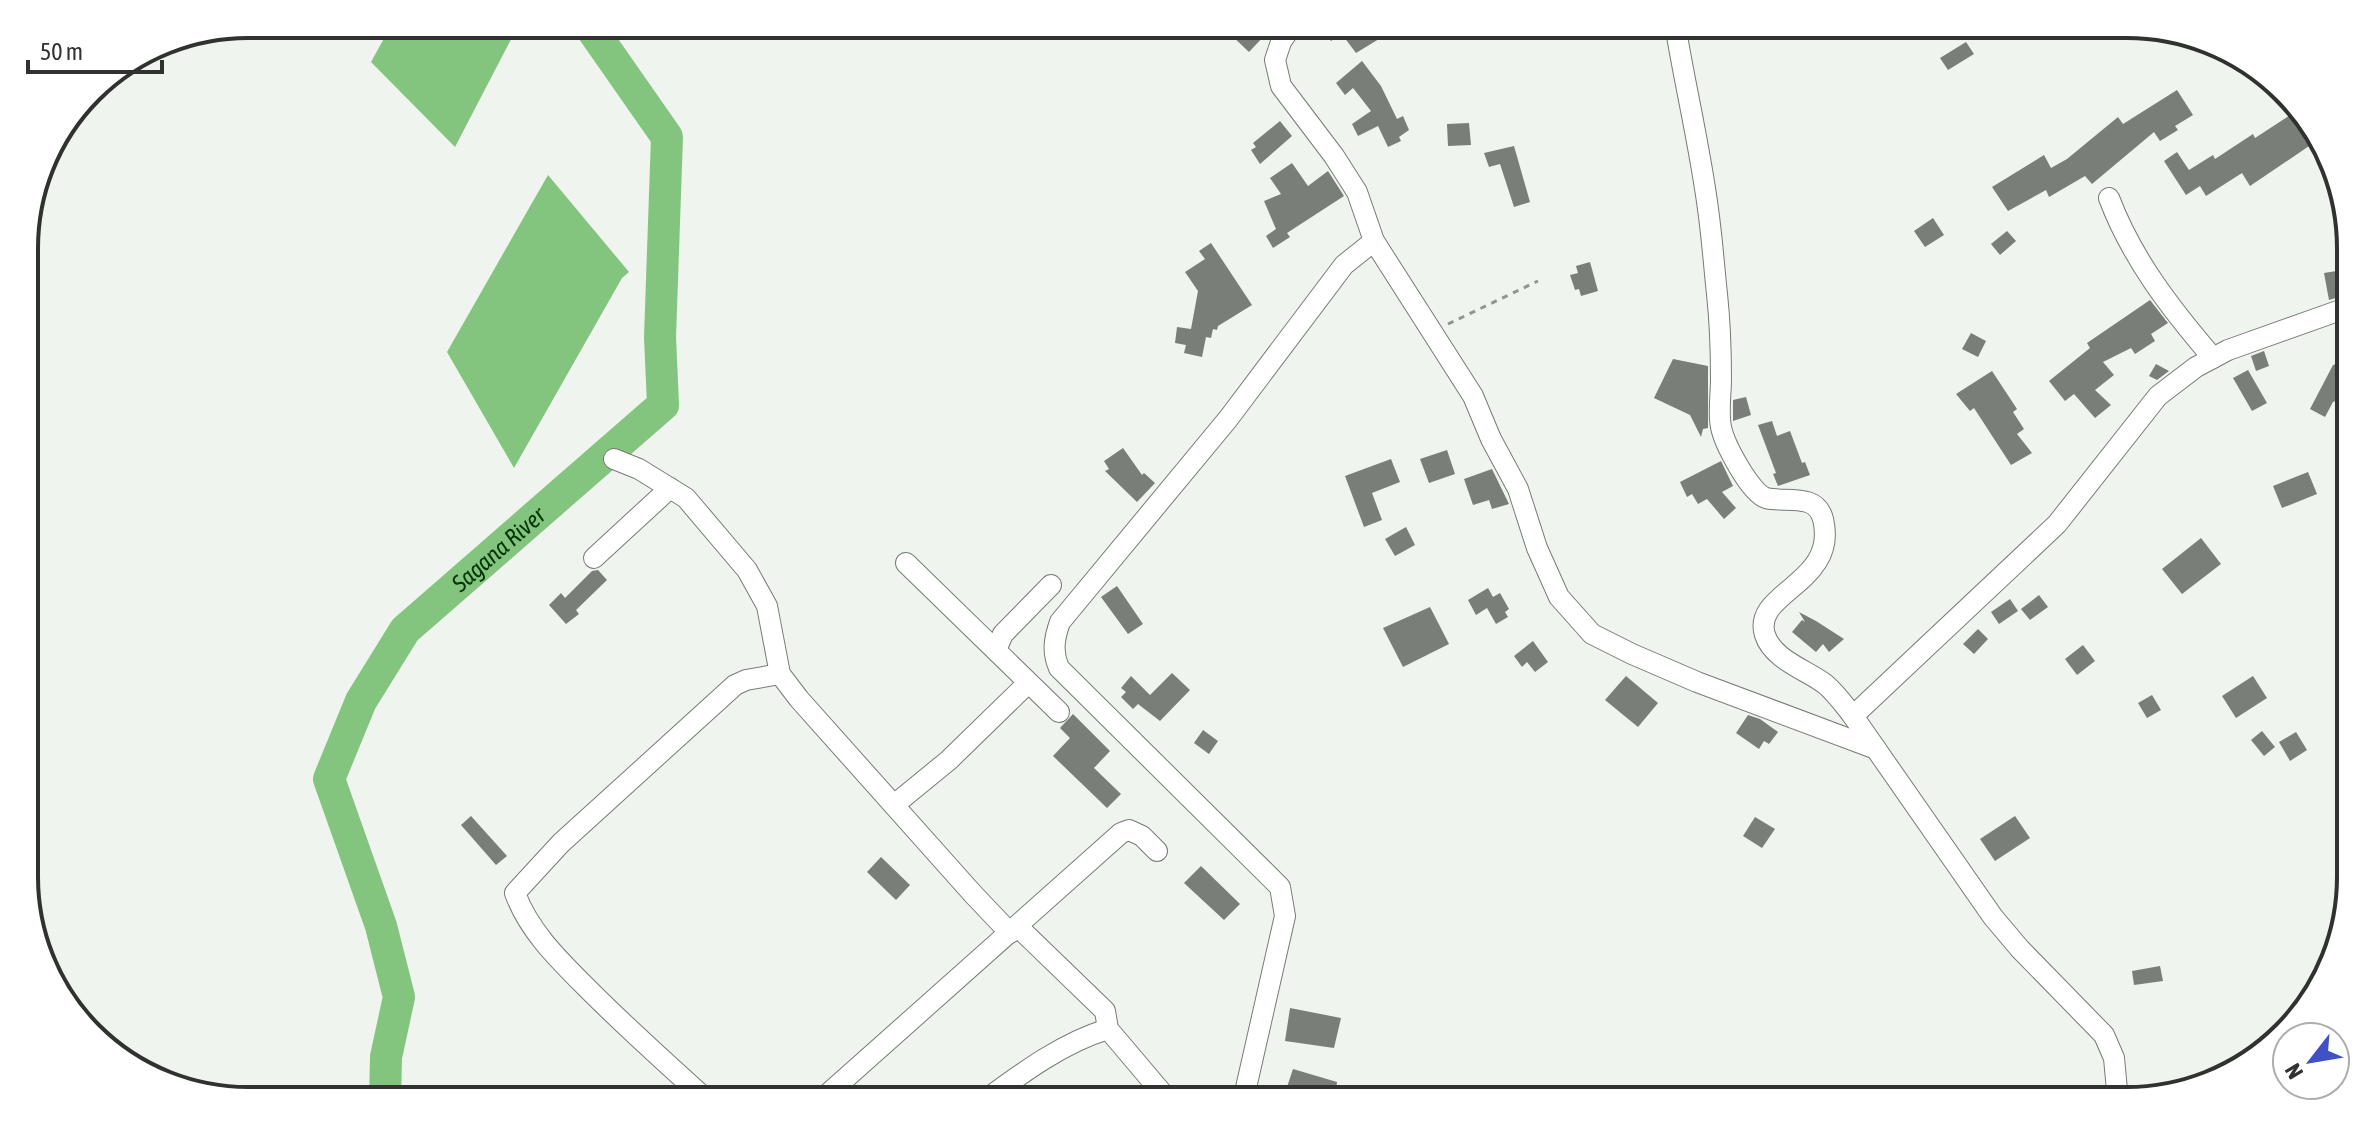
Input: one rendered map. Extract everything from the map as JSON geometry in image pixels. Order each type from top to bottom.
[{"type":"street","points":[[1284,38],[1275,60],[1281,86],[1357,192],[1374,241],[1473,396],[1491,439],[1518,489],[1537,548],[1559,597],[1592,634],[1697,682],[1876,749]]},
{"type":"street","points":[[1677,38],[1708,209],[1721,335],[1721,427],[1730,451],[1756,490],[1764,497],[1807,500],[1822,515],[1825,530],[1824,545],[1811,573],[1771,606],[1765,617],[1765,636],[1774,649],[1793,665],[1829,688],[1853,716],[1993,917],[2104,1035],[2114,1058],[2117,1087]]},
{"type":"street","points":[[2109,198],[2121,230],[2165,302],[2213,358]]},
{"type":"street","points":[[1246,1087],[1285,916],[1280,887],[1059,668],[1054,657],[1055,636],[1060,622],[1255,384],[1344,265],[1374,241]]},
{"type":"street","points":[[1853,716],[2057,524],[2158,396],[2213,358],[2281,329],[2337,311]]},
{"type":"street","points":[[614,459],[639,469],[686,498],[758,587],[767,606],[780,674],[799,699],[894,805],[1014,929],[1105,1011],[1108,1029],[1157,1087]]},
{"type":"street","points":[[594,558],[670,488]]},
{"type":"street","points":[[906,563],[1059,712]]},
{"type":"street","points":[[996,650],[1003,634],[1051,585]]},
{"type":"street","points":[[692,1087],[639,1040],[559,960],[522,914],[515,893],[561,843],[735,685],[780,674]]},
{"type":"street","points":[[894,805],[949,760],[1027,684]]},
{"type":"street","points":[[836,1087],[1121,833],[1129,830],[1142,836],[1157,851]]},
{"type":"street","points":[[1004,1087],[1045,1058],[1108,1029]]},
{"type":"path","points":[[1418,310],[1443,326],[1538,281]]},
{"type":"shaded area","points":[[384,38],[512,38],[455,147],[371,62]]},
{"type":"shaded area","points":[[548,175],[629,272],[622,278],[514,468],[447,352]]},
{"type":"building","points":[[1234,38],[1262,38],[1249,52]]},
{"type":"building","points":[[1345,38],[1378,38],[1379,39],[1356,53]]},
{"type":"building","points":[[1966,42],[1974,54],[1948,70],[1940,58]]},
{"type":"building","points":[[1362,61],[1381,86],[1397,119],[1403,116],[1409,130],[1399,137],[1401,141],[1388,147],[1378,126],[1358,136],[1352,124],[1371,111],[1353,88],[1345,95],[1336,83]]},
{"type":"building","points":[[2177,90],[2193,115],[2175,126],[2178,130],[2160,141],[2154,132],[2092,184],[2085,176],[2049,197],[2046,190],[2008,211],[1992,187],[2044,155],[2051,168],[2067,159],[2118,117],[2123,124]]},
{"type":"building","points":[[2290,115],[2310,145],[2250,186],[2242,173],[2206,196],[2200,186],[2186,195],[2164,161],[2177,152],[2189,170],[2213,155],[2215,159],[2253,134],[2255,138]]},
{"type":"building","points":[[1280,121],[1292,136],[1260,164],[1251,150],[1256,147],[1253,143]]},
{"type":"building","points":[[1469,123],[1471,145],[1448,146],[1447,124]]},
{"type":"building","points":[[1514,146],[1530,202],[1514,207],[1500,164],[1489,167],[1484,153]]},
{"type":"building","points":[[1292,163],[1308,186],[1328,171],[1344,196],[1287,233],[1290,237],[1273,248],[1266,236],[1276,229],[1264,201],[1281,194],[1270,178]]},
{"type":"building","points":[[1933,218],[1944,235],[1925,247],[1914,231]]},
{"type":"building","points":[[2007,231],[2016,241],[2000,255],[1991,244]]},
{"type":"building","points":[[1211,243],[1252,305],[1218,326],[1217,330],[1213,329],[1211,338],[1206,337],[1202,357],[1184,353],[1186,345],[1175,343],[1177,327],[1191,329],[1198,291],[1185,272],[1205,259],[1199,251]]},
{"type":"building","points":[[1590,262],[1598,291],[1581,296],[1579,289],[1575,290],[1570,275],[1578,273],[1576,266]]},
{"type":"building","points":[[2337,271],[2337,298],[2329,300],[2324,273]]},
{"type":"building","points":[[2150,300],[2168,323],[2151,334],[2155,341],[2135,354],[2131,348],[2103,362],[2114,375],[2095,390],[2111,405],[2095,418],[2074,394],[2065,401],[2049,381],[2090,348],[2087,343]]},
{"type":"building","points":[[1971,333],[1986,341],[1978,357],[1962,349]]},
{"type":"building","points":[[2264,351],[2269,366],[2256,371],[2251,356]]},
{"type":"building","points":[[1673,359],[1708,366],[1708,428],[1703,429],[1701,437],[1690,415],[1654,398]]},
{"type":"building","points":[[2337,363],[2337,400],[2325,417],[2310,409],[2333,365]]},
{"type":"building","points":[[2156,364],[2169,371],[2157,380],[2149,376]]},
{"type":"building","points":[[2248,370],[2267,403],[2252,411],[2233,378]]},
{"type":"building","points":[[1992,371],[2017,409],[2013,412],[2024,429],[2017,434],[2032,453],[2011,465],[1974,408],[1970,411],[1956,394]]},
{"type":"building","points":[[1746,397],[1751,415],[1733,421],[1733,400]]},
{"type":"building","points":[[1772,421],[1777,436],[1790,431],[1810,475],[1778,486],[1758,425]]},
{"type":"building","points":[[1123,448],[1142,475],[1144,473],[1155,483],[1137,502],[1105,471],[1109,469],[1104,461]]},
{"type":"building","points":[[1447,450],[1455,474],[1429,483],[1420,459]]},
{"type":"building","points":[[1391,459],[1400,482],[1372,493],[1382,520],[1364,527],[1345,476]]},
{"type":"building","points":[[1721,461],[1733,486],[1722,492],[1736,508],[1724,519],[1707,499],[1698,504],[1692,494],[1687,497],[1680,482]]},
{"type":"building","points":[[1492,469],[1509,504],[1492,509],[1489,500],[1473,505],[1464,479]]},
{"type":"building","points":[[2308,472],[2317,494],[2282,508],[2273,486]]},
{"type":"building","points":[[1406,527],[1415,545],[1395,556],[1385,539]]},
{"type":"building","points":[[2201,538],[2221,564],[2182,594],[2162,569]]},
{"type":"building","points":[[598,570],[607,580],[576,610],[579,614],[566,624],[549,605],[561,593],[565,598],[592,571]]},
{"type":"building","points":[[1117,586],[1143,624],[1128,634],[1101,597]]},
{"type":"building","points":[[1488,588],[1493,597],[1500,593],[1509,609],[1505,612],[1508,617],[1496,624],[1487,608],[1476,615],[1468,600]]},
{"type":"building","points":[[2039,595],[2048,607],[2030,620],[2021,609]]},
{"type":"building","points":[[2010,599],[2018,611],[1999,624],[1991,612]]},
{"type":"building","points":[[1430,607],[1449,644],[1403,667],[1383,628]]},
{"type":"building","points":[[1799,612],[1844,639],[1829,652],[1823,644],[1816,652],[1792,632],[1802,620],[1805,622]]},
{"type":"building","points":[[1978,629],[1988,639],[1974,654],[1963,644]]},
{"type":"building","points":[[1533,641],[1548,662],[1535,672],[1527,662],[1522,667],[1514,656]]},
{"type":"building","points":[[2083,645],[2095,661],[2077,675],[2065,659]]},
{"type":"building","points":[[1172,673],[1190,690],[1160,721],[1138,704],[1133,709],[1121,697],[1126,692],[1121,688],[1131,676],[1150,695]]},
{"type":"building","points":[[1626,676],[1658,703],[1638,727],[1605,700]]},
{"type":"building","points":[[2253,676],[2267,698],[2236,718],[2222,696]]},
{"type":"building","points":[[2152,695],[2161,710],[2147,718],[2138,703]]},
{"type":"building","points":[[1073,714],[1110,751],[1094,768],[1121,794],[1107,808],[1053,756],[1070,738],[1060,728]]},
{"type":"building","points":[[1748,715],[1760,719],[1778,732],[1769,744],[1764,741],[1759,749],[1736,733]]},
{"type":"building","points":[[1203,730],[1218,741],[1209,754],[1194,743]]},
{"type":"building","points":[[2262,731],[2275,747],[2264,756],[2251,740]]},
{"type":"building","points":[[2296,732],[2307,750],[2290,761],[2279,742]]},
{"type":"building","points":[[471,816],[507,856],[496,865],[461,825]]},
{"type":"building","points":[[2015,816],[2030,838],[1995,861],[1980,839]]},
{"type":"building","points":[[1755,817],[1775,829],[1762,848],[1743,836]]},
{"type":"building","points":[[881,857],[910,885],[896,900],[867,872]]},
{"type":"building","points":[[1201,866],[1240,904],[1224,920],[1184,883]]},
{"type":"building","points":[[2160,966],[2163,981],[2134,985],[2132,971]]},
{"type":"building","points":[[1290,1008],[1341,1018],[1334,1048],[1285,1041]]},
{"type":"building","points":[[1293,1069],[1337,1082],[1336,1087],[1287,1087]]},
{"type":"waterway","name":"Sagana River","points":[[385,1087],[386,1057],[399,997],[381,926],[329,779],[361,701],[405,630],[663,405],[660,337],[667,137],[598,38]]}]
